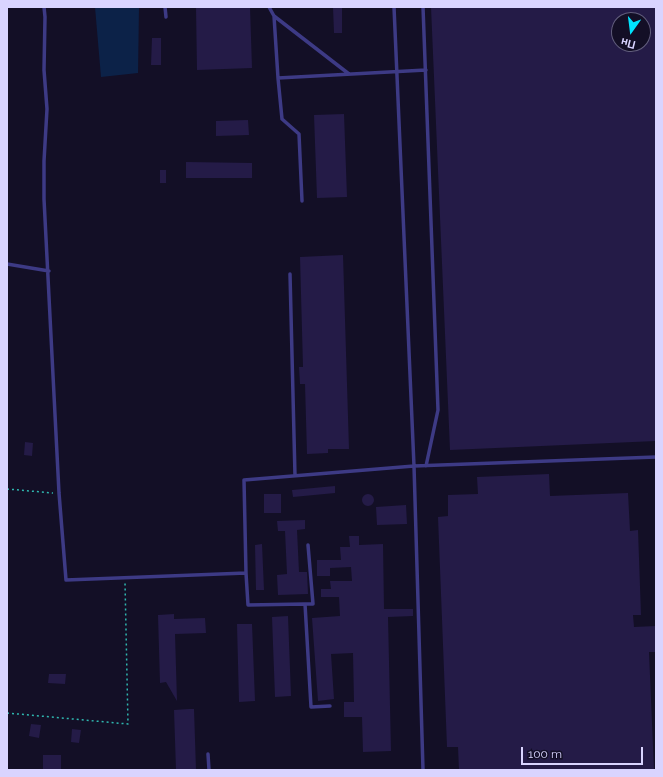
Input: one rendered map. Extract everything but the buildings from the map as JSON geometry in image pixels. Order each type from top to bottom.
[{"type":"lane","points":[[44,7],[44,70],[47,109],[44,161],[59,493],[66,580],[246,574]]},
{"type":"lane","points":[[165,7],[166,17]]},
{"type":"lane","points":[[269,7],[274,16],[349,74]]},
{"type":"lane","points":[[394,7],[414,466],[423,770]]},
{"type":"lane","points":[[423,7],[438,410],[426,466]]},
{"type":"lane","points":[[274,16],[282,119],[299,134],[302,202]]},
{"type":"lane","points":[[278,78],[426,70]]},
{"type":"lane","points":[[7,264],[49,270]]},
{"type":"lane","points":[[290,274],[295,476]]},
{"type":"lane","points":[[308,544],[313,604],[248,605],[244,480],[414,466],[656,457]]},
{"type":"lane","points":[[305,604],[311,707],[330,706]]},
{"type":"lane","points":[[208,754],[209,770]]},
{"type":"path","points":[[7,489],[59,493]]},
{"type":"path","points":[[7,713],[128,724],[124,578]]},
{"type":"water","points":[[95,7],[139,7],[138,73],[101,77]]}]
